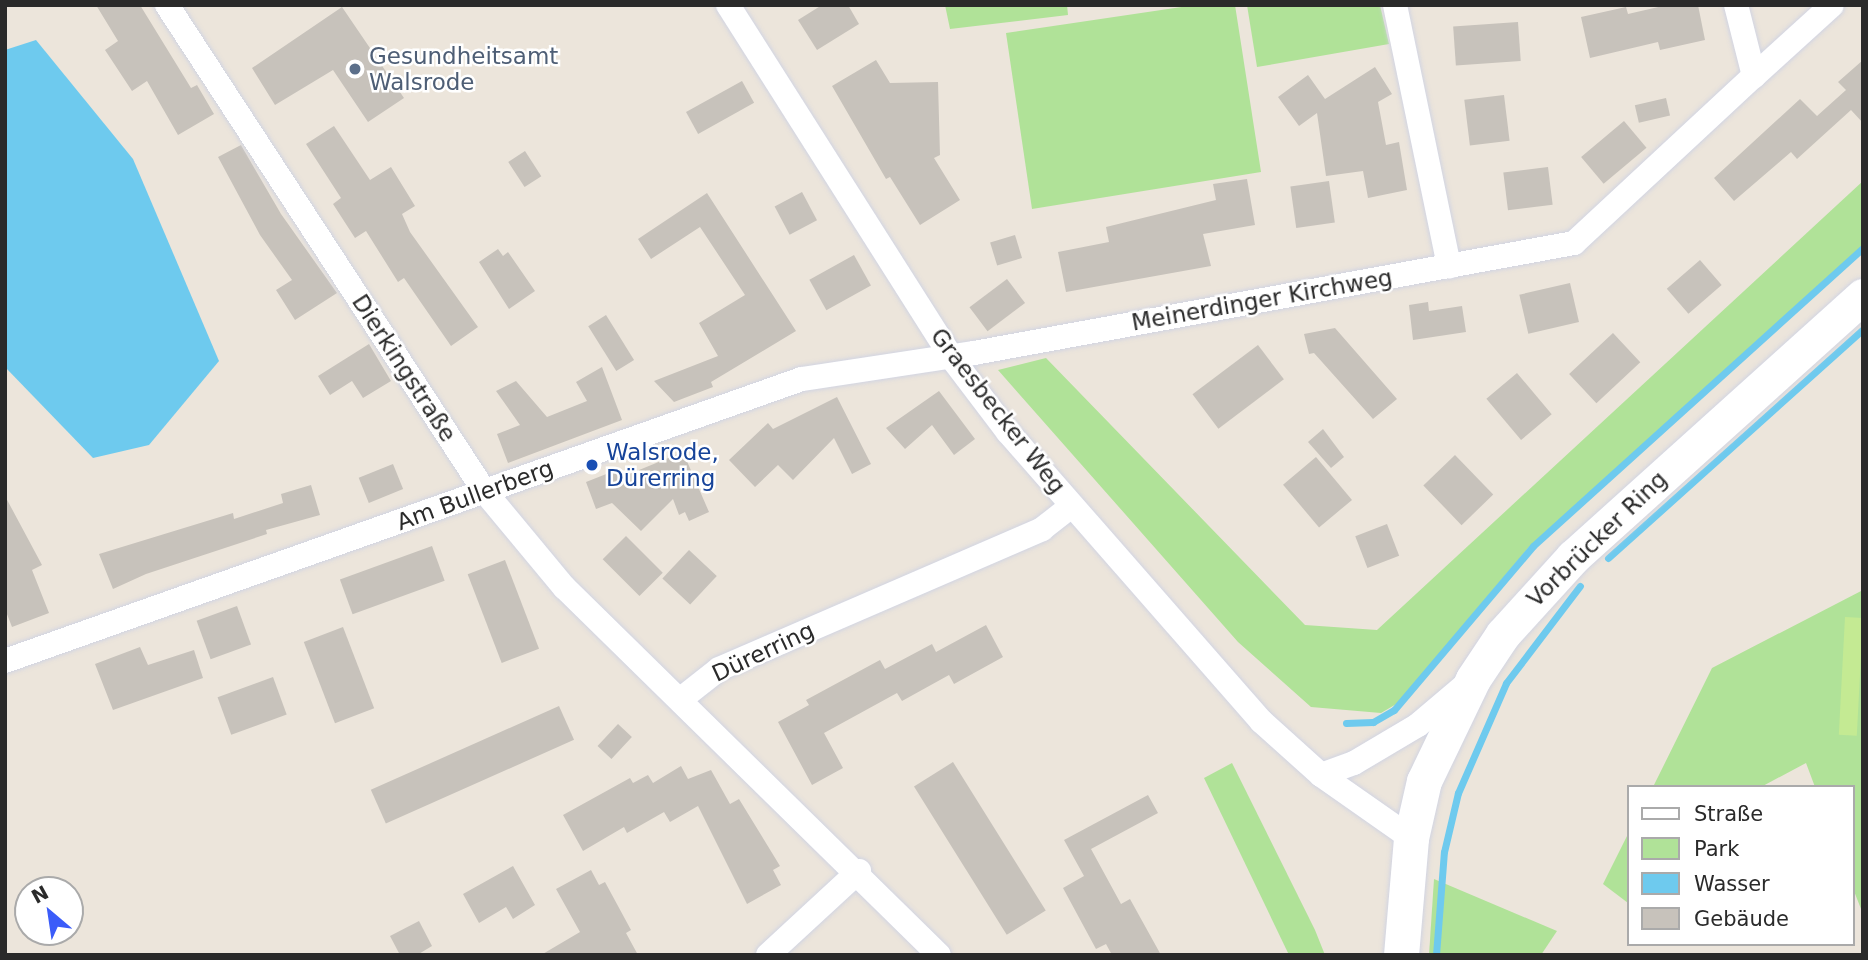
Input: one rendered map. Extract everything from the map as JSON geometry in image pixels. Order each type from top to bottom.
[{"type":"main road","name":"Vorbrücker Ring","points":[[1401,955],[1411,838],[1423,781],[1473,679],[1503,634],[1565,564],[1863,296]]},
{"type":"street","name":"Dierkingstraße","points":[[167,5],[485,492],[564,587],[681,699]]},
{"type":"street","name":"Graesbecker Weg","points":[[728,5],[951,357],[1071,506],[1261,721],[1321,775],[1411,838]]},
{"type":"street","points":[[1395,5],[1448,266]]},
{"type":"street","points":[[1737,5],[1754,76],[1832,5]]},
{"type":"street","name":"Meinerdinger Kirchweg","points":[[951,357],[1574,243],[1754,76]]},
{"type":"street","name":"Am Bullerberg","points":[[5,661],[803,379],[951,357]]},
{"type":"street","name":"Dürerring","points":[[681,699],[719,669],[1042,529],[1071,506]]},
{"type":"street","points":[[1321,775],[1354,763],[1418,725],[1473,679]]},
{"type":"street","points":[[681,699],[859,871],[939,955]]},
{"type":"street","points":[[768,955],[859,871]]},
{"type":"green space","points":[[945,5],[1067,5],[1068,15],[950,29]]},
{"type":"green space","points":[[1195,5],[1235,5],[1261,172],[1032,209],[1006,33]]},
{"type":"green space","points":[[1247,5],[1380,5],[1389,44],[1257,67]]},
{"type":"green space","points":[[1863,181],[1863,246],[1529,547],[1398,703],[1381,713],[1311,707],[1238,642],[998,370],[1046,358],[1305,625],[1377,630]]},
{"type":"green space","points":[[1863,590],[1863,914],[1854,891],[1854,785],[1814,785],[1806,763],[1765,785],[1654,785],[1712,668]]},
{"type":"green space","points":[[1845,617],[1863,618],[1857,736],[1839,735]]},
{"type":"green space","points":[[1232,763],[1325,955],[1289,955],[1204,778]]},
{"type":"green space","points":[[1626,838],[1626,901],[1603,884]]},
{"type":"green space","points":[[1434,879],[1557,931],[1541,955],[1429,955]]},
{"type":"water","points":[[36,40],[133,159],[219,361],[149,445],[93,458],[5,367],[5,50]]},
{"type":"building","points":[[96,5],[140,5],[191,88],[197,85],[214,114],[178,135],[147,81],[132,91],[105,50],[118,41]]},
{"type":"building","points":[[822,5],[848,5],[859,24],[817,50],[798,20]]},
{"type":"building","points":[[1667,5],[1698,5],[1705,40],[1660,50],[1658,42],[1590,58],[1581,17],[1626,7],[1628,14]]},
{"type":"building","points":[[342,7],[404,98],[368,122],[333,70],[275,105],[252,68]]},
{"type":"building","points":[[1518,22],[1521,61],[1456,65],[1453,27]]},
{"type":"building","points":[[876,60],[890,83],[938,82],[940,155],[934,158],[960,200],[920,225],[890,177],[886,179],[832,86]]},
{"type":"building","points":[[1863,60],[1863,123],[1851,110],[1797,159],[1791,152],[1734,201],[1714,178],[1800,99],[1817,116],[1846,90],[1838,82]]},
{"type":"building","points":[[1375,67],[1392,94],[1378,102],[1386,145],[1399,142],[1407,190],[1368,198],[1363,171],[1326,176],[1317,113],[1299,126],[1278,97],[1308,75],[1325,99]]},
{"type":"building","points":[[742,81],[754,103],[698,134],[686,112]]},
{"type":"building","points":[[1504,95],[1510,141],[1470,146],[1464,100]]},
{"type":"building","points":[[1666,98],[1670,116],[1639,123],[1635,105]]},
{"type":"building","points":[[1624,121],[1646,148],[1604,184],[1581,157]]},
{"type":"building","points":[[334,126],[370,180],[391,167],[415,206],[402,214],[410,232],[478,327],[451,346],[404,278],[398,282],[366,231],[355,238],[333,204],[341,198],[306,144]]},
{"type":"building","points":[[241,145],[281,214],[337,293],[295,320],[276,290],[292,280],[260,235],[218,157]]},
{"type":"building","points":[[525,151],[541,176],[525,187],[508,162]]},
{"type":"building","points":[[1548,167],[1553,205],[1508,210],[1503,172]]},
{"type":"building","points":[[1247,179],[1255,225],[1203,234],[1211,266],[1066,292],[1058,252],[1109,242],[1106,227],[1216,200],[1213,184]]},
{"type":"building","points":[[1329,181],[1335,223],[1296,228],[1290,186]]},
{"type":"building","points":[[802,192],[817,220],[790,235],[775,207]]},
{"type":"building","points":[[707,193],[796,331],[711,382],[713,387],[674,402],[654,381],[718,356],[699,323],[745,295],[700,227],[651,259],[638,239]]},
{"type":"building","points":[[1015,235],[1022,258],[997,266],[990,243]]},
{"type":"building","points":[[498,249],[503,256],[508,252],[535,291],[509,309],[479,262]]},
{"type":"building","points":[[854,255],[871,286],[826,310],[809,280]]},
{"type":"building","points":[[1700,260],[1722,285],[1688,314],[1667,289]]},
{"type":"building","points":[[1007,279],[1025,303],[988,331],[969,307]]},
{"type":"building","points":[[1570,283],[1579,322],[1528,334],[1519,295]]},
{"type":"building","points":[[1428,302],[1429,311],[1462,306],[1466,332],[1413,340],[1409,305]]},
{"type":"building","points":[[606,315],[634,360],[616,371],[588,326]]},
{"type":"building","points":[[1335,328],[1397,399],[1373,419],[1314,353],[1309,354],[1304,334]]},
{"type":"building","points":[[1613,333],[1640,362],[1596,403],[1569,374]]},
{"type":"building","points":[[369,344],[391,381],[363,398],[352,381],[330,395],[318,376]]},
{"type":"building","points":[[1258,345],[1284,379],[1218,429],[1193,394]]},
{"type":"building","points":[[602,367],[622,420],[508,463],[497,434],[520,425],[496,391],[516,381],[547,417],[587,401],[576,382]]},
{"type":"building","points":[[1517,373],[1552,414],[1521,440],[1486,399]]},
{"type":"building","points":[[939,391],[975,439],[954,455],[932,425],[905,449],[886,428]]},
{"type":"building","points":[[837,397],[871,464],[852,474],[834,438],[793,480],[778,465],[755,487],[729,460],[768,423],[773,429]]},
{"type":"building","points":[[1323,429],[1344,457],[1331,468],[1308,442]]},
{"type":"building","points":[[683,452],[709,512],[689,521],[685,512],[679,515],[673,499],[641,531],[612,503],[596,509],[586,482],[619,469],[622,477]]},
{"type":"building","points":[[1455,455],[1493,495],[1462,525],[1423,486]]},
{"type":"building","points":[[1316,457],[1352,500],[1319,528],[1283,485]]},
{"type":"building","points":[[393,464],[403,489],[369,503],[359,478]]},
{"type":"building","points":[[311,485],[320,515],[266,530],[267,534],[146,574],[113,589],[99,554],[233,513],[234,519],[283,503],[281,494]]},
{"type":"building","points":[[5,496],[42,565],[32,570],[49,613],[12,627],[5,609]]},
{"type":"building","points":[[1387,524],[1399,556],[1367,568],[1355,536]]},
{"type":"building","points":[[626,536],[663,573],[639,596],[603,559]]},
{"type":"building","points":[[432,546],[445,581],[353,614],[340,580]]},
{"type":"building","points":[[689,550],[717,576],[690,604],[662,579]]},
{"type":"building","points":[[505,560],[539,649],[502,663],[468,574]]},
{"type":"building","points":[[237,606],[251,645],[211,659],[197,621]]},
{"type":"building","points":[[986,625],[1003,657],[954,684],[949,675],[902,701],[897,693],[824,733],[843,768],[812,785],[778,722],[809,705],[806,700],[880,660],[885,669],[932,644],[936,652]]},
{"type":"building","points":[[343,627],[374,708],[335,723],[304,642]]},
{"type":"building","points":[[140,647],[148,665],[194,650],[203,678],[113,710],[95,664]]},
{"type":"building","points":[[273,677],[287,715],[231,735],[218,697]]},
{"type":"building","points":[[559,706],[574,740],[386,824],[371,790]]},
{"type":"building","points":[[618,724],[632,737],[611,759],[598,746]]},
{"type":"building","points":[[953,762],[1046,910],[1007,935],[914,786]]},
{"type":"building","points":[[681,766],[688,779],[711,770],[730,804],[739,799],[780,866],[773,870],[781,885],[747,904],[698,806],[670,822],[664,812],[627,833],[624,827],[583,851],[563,815],[630,778],[633,783],[648,775],[653,783]]},
{"type":"building","points":[[1148,795],[1158,813],[1091,849],[1121,904],[1130,899],[1161,955],[1112,955],[1106,944],[1096,949],[1063,888],[1084,876],[1064,840]]},
{"type":"building","points":[[513,866],[535,905],[513,919],[506,907],[479,923],[463,894]]},
{"type":"building","points":[[591,870],[599,885],[605,882],[631,930],[626,933],[638,955],[541,955],[580,932],[556,889]]},
{"type":"building","points":[[419,921],[432,946],[417,955],[400,955],[390,936]]},
{"type":"waterway","points":[[1346,723],[1373,722],[1394,710],[1533,546],[1863,248]]},
{"type":"waterway","points":[[1608,558],[1863,329]]},
{"type":"waterway","points":[[1436,955],[1444,852],[1458,793],[1506,683],[1580,586]]},
{"type":"place","name":"Gesundheitsamt Walsrode","points":[[355,69]]},
{"type":"place","name":"Walsrode, Dürerring","points":[[592,465]]}]
